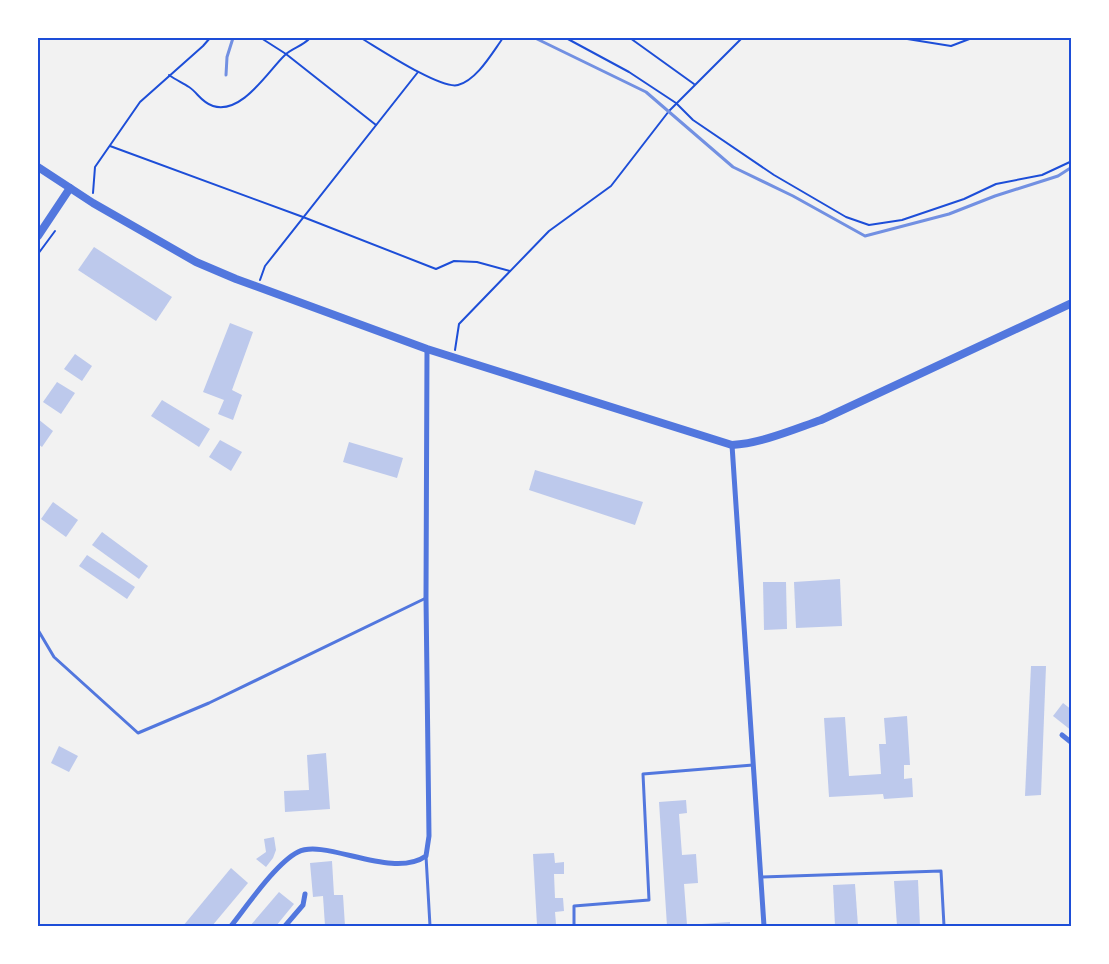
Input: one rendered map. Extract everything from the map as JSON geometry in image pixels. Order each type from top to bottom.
[{"type":"street","points":[[38,166],[93,203],[196,262],[426,349],[732,445],[744,444],[779,435],[821,420],[1072,303]]},
{"type":"street","points":[[38,236],[70,188]]},
{"type":"street","points":[[231,926],[284,861],[300,851],[318,850],[401,863],[418,861],[426,856],[429,836],[426,598],[426,349]]},
{"type":"street","points":[[732,445],[764,926]]},
{"type":"street","points":[[1062,735],[1072,743]]},
{"type":"street","points":[[285,926],[303,905],[306,894]]},
{"type":"lane","points":[[38,630],[54,657],[138,733],[209,703],[426,598]]},
{"type":"lane","points":[[574,926],[574,906],[649,900],[643,774],[753,765]]},
{"type":"lane","points":[[426,856],[430,926]]},
{"type":"lane","points":[[761,877],[942,871],[944,926]]},
{"type":"path","points":[[93,203],[95,167],[140,102],[210,38]]},
{"type":"path","points":[[261,38],[286,54],[376,125]]},
{"type":"path","points":[[169,75],[191,88],[198,98],[215,106],[237,103],[265,78],[286,54],[310,38]]},
{"type":"path","points":[[361,38],[418,72],[440,83],[457,86],[468,79],[490,56],[503,38]]},
{"type":"path","points":[[566,38],[629,72],[676,103],[693,120],[774,175],[846,217],[869,226],[902,220],[964,199],[996,184],[1042,175],[1072,161]]},
{"type":"path","points":[[630,38],[694,84]]},
{"type":"path","points":[[454,357],[459,324],[549,231],[611,186],[676,103],[742,38]]},
{"type":"path","points":[[901,38],[951,46],[972,38]]},
{"type":"path","points":[[257,286],[265,266],[418,72]]},
{"type":"path","points":[[110,146],[303,217],[436,269],[454,261],[477,262],[510,271]]},
{"type":"path","points":[[38,254],[55,231]]},
{"type":"building","points":[[94,247],[172,297],[156,321],[78,270]]},
{"type":"building","points":[[230,323],[253,332],[232,390],[242,395],[233,420],[218,414],[224,400],[203,392]]},
{"type":"building","points":[[75,354],[92,366],[82,381],[64,369]]},
{"type":"building","points":[[57,382],[75,393],[61,414],[43,402]]},
{"type":"building","points":[[162,400],[210,429],[199,447],[151,416]]},
{"type":"building","points":[[38,419],[53,431],[42,447],[38,444]]},
{"type":"building","points":[[220,440],[242,452],[231,471],[209,457]]},
{"type":"building","points":[[349,442],[403,458],[397,478],[343,462]]},
{"type":"building","points":[[535,470],[643,502],[635,525],[529,490]]},
{"type":"building","points":[[53,502],[78,520],[66,537],[41,519]]},
{"type":"building","points":[[102,532],[148,566],[139,579],[92,545]]},
{"type":"building","points":[[87,555],[135,587],[127,599],[79,566]]},
{"type":"building","points":[[840,579],[842,626],[796,628],[794,582]]},
{"type":"building","points":[[763,582],[786,582],[787,629],[764,630]]},
{"type":"building","points":[[1031,666],[1046,666],[1041,795],[1025,796]]},
{"type":"building","points":[[1063,703],[1072,710],[1072,731],[1053,716]]},
{"type":"building","points":[[907,716],[910,765],[904,765],[904,779],[912,778],[913,797],[884,799],[883,794],[829,797],[824,718],[845,717],[849,776],[881,774],[879,744],[886,744],[884,718]]},
{"type":"building","points":[[59,746],[78,756],[69,772],[51,763]]},
{"type":"building","points":[[326,753],[330,809],[285,812],[284,791],[309,790],[307,755]]},
{"type":"building","points":[[686,800],[687,813],[679,814],[682,855],[696,854],[698,883],[684,884],[687,925],[730,922],[730,926],[667,926],[659,802]]},
{"type":"building","points":[[274,837],[276,850],[266,867],[256,859],[266,852],[264,839]]},
{"type":"building","points":[[554,853],[555,863],[564,862],[564,874],[554,874],[555,898],[563,898],[564,911],[555,912],[556,924],[537,925],[533,854]]},
{"type":"building","points":[[332,861],[334,895],[343,895],[345,926],[325,926],[323,896],[313,897],[310,863]]},
{"type":"building","points":[[231,868],[248,883],[212,926],[183,926]]},
{"type":"building","points":[[918,880],[920,926],[897,926],[894,881]]},
{"type":"building","points":[[855,884],[858,926],[835,926],[833,885]]},
{"type":"building","points":[[279,892],[294,904],[276,926],[250,926]]},
{"type":"railway","points":[[226,75],[227,57],[233,38]]},
{"type":"railway","points":[[535,38],[646,92],[733,167],[793,196],[865,236],[949,214],[995,196],[1058,176],[1072,167]]}]
